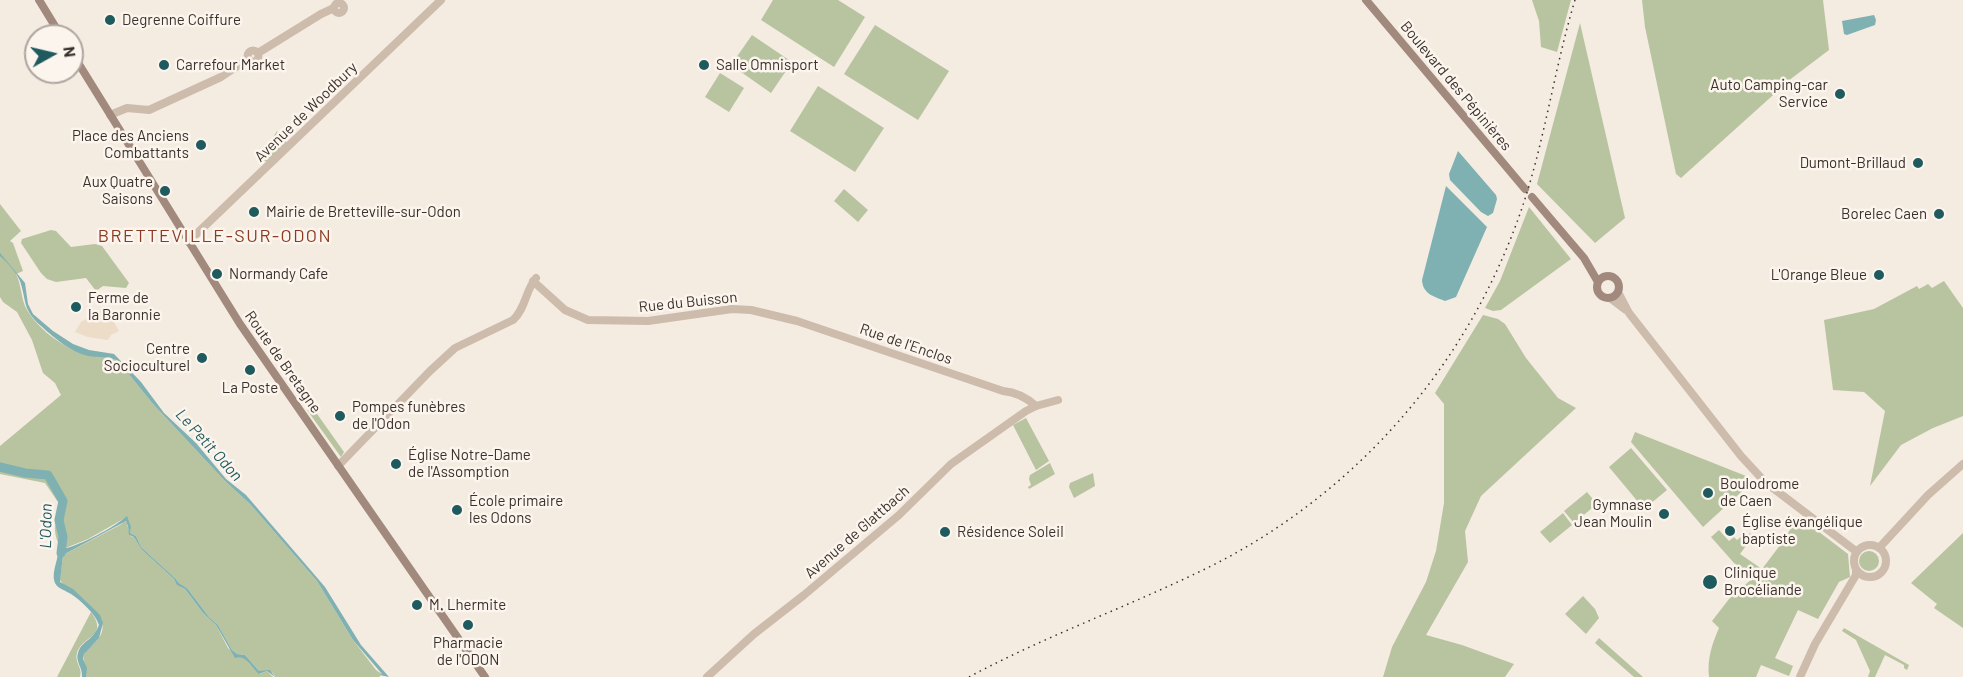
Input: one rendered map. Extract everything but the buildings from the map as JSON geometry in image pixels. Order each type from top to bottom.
[{"type":"main road","points":[[39,0],[54,24]]},
{"type":"main road","name":"Boulevard des Pépinières","points":[[1366,0],[1525,189]]},
{"type":"main road","name":"Route de Bretagne","points":[[84,72],[240,324],[485,677]]},
{"type":"main road","points":[[1532,197],[1600,280]]},
{"type":"main road","points":[[1609,276],[1615,278],[1619,284],[1618,292],[1610,298],[1603,297],[1597,288],[1600,280],[1609,276]]},
{"type":"street","name":"Avenue de Woodbury","points":[[188,242],[441,0]]},
{"type":"street","points":[[112,118],[137,109],[149,110],[221,77],[248,59],[249,51],[254,50],[258,53],[334,8],[337,4],[344,2]]},
{"type":"street","name":"Rue du Buisson","points":[[338,466],[455,348],[513,320],[520,314],[528,288],[535,279],[565,310],[578,317],[595,321],[639,321],[739,309],[764,312],[800,322]]},
{"type":"street","points":[[1618,292],[1629,313],[1741,456],[1765,482],[1857,552]]},
{"type":"street","points":[[1610,298],[1629,313]]},
{"type":"street","name":"Rue de l'Enclos","points":[[800,322],[1026,398],[1030,409]]},
{"type":"street","name":"Avenue de Glattbach","points":[[707,677],[754,634],[804,596],[899,515],[951,464],[1030,409],[1058,400]]},
{"type":"street","points":[[1879,548],[1928,495],[1963,464]]},
{"type":"street","points":[[1870,545],[1879,548],[1885,557],[1884,567],[1876,575],[1864,576],[1854,585],[1802,677],[1826,624],[1856,575],[1854,560],[1857,552],[1870,545]]},
{"type":"street","points":[[1856,569],[1864,576]]},
{"type":"green space","points":[[773,0],[838,0],[865,17],[834,67],[761,20]]},
{"type":"green space","points":[[1532,0],[1571,0],[1557,52],[1541,47],[1539,21]]},
{"type":"green space","points":[[1642,0],[1823,0],[1829,50],[1792,78],[1681,178],[1676,174],[1645,27]]},
{"type":"green space","points":[[1580,23],[1625,218],[1595,243],[1537,184]]},
{"type":"green space","points":[[875,25],[949,71],[918,120],[844,74]]},
{"type":"green space","points":[[752,35],[792,62],[771,93],[731,65]]},
{"type":"green space","points":[[720,73],[744,88],[729,112],[705,97]]},
{"type":"green space","points":[[818,86],[884,128],[855,172],[790,131]]},
{"type":"green space","points":[[277,131],[287,143],[267,162],[264,160],[270,142]]},
{"type":"green space","points":[[844,189],[868,210],[858,222],[834,201]]},
{"type":"green space","points":[[0,204],[21,231],[10,241],[13,243],[23,271],[16,274],[29,314],[50,335],[75,351],[111,358],[119,362],[153,404],[225,481],[250,504],[317,581],[353,640],[376,670],[382,674],[379,677],[275,677],[270,671],[259,671],[245,655],[237,654],[232,650],[218,625],[187,588],[141,547],[136,536],[130,533],[130,524],[127,519],[63,549],[55,534],[60,505],[45,483],[0,474],[0,446],[61,395],[55,383],[43,373],[32,340],[17,312],[0,297]]},
{"type":"green space","points":[[1529,207],[1571,259],[1501,310],[1493,311],[1485,308],[1500,281]]},
{"type":"green space","points":[[51,230],[56,231],[71,247],[95,244],[102,246],[129,283],[126,288],[103,286],[96,291],[86,278],[56,282],[47,279],[21,243],[22,239]]},
{"type":"green space","points":[[1944,281],[1963,308],[1963,416],[1933,428],[1901,445],[1870,486],[1885,411],[1864,392],[1833,390],[1824,320],[1874,309],[1917,286],[1919,289],[1928,284],[1932,288]]},
{"type":"green space","points":[[1483,315],[1498,319],[1505,324],[1526,358],[1558,398],[1576,408],[1481,496],[1465,531],[1468,562],[1426,635],[1514,664],[1505,677],[1383,677],[1392,647],[1426,582],[1436,551],[1444,503],[1444,404],[1435,393]]},
{"type":"green space","points":[[307,410],[315,411],[344,452],[341,457]]},
{"type":"green space","points":[[1026,418],[1049,461],[1036,470],[1013,425]]},
{"type":"green space","name":"Boulodrome de Caen","points":[[1635,432],[1746,476],[1750,481],[1749,485],[1703,527],[1631,442]]},
{"type":"green space","points":[[1631,448],[1667,490],[1644,509],[1609,467]]},
{"type":"green space","points":[[1050,463],[1055,474],[1029,489],[1030,475]]},
{"type":"green space","points":[[1093,473],[1095,486],[1074,498],[1069,487],[1070,483]]},
{"type":"green space","points":[[1587,492],[1597,504],[1574,523],[1564,511]]},
{"type":"green space","points":[[1563,513],[1572,525],[1550,543],[1540,532]]},
{"type":"green space","points":[[1798,516],[1848,554],[1850,577],[1839,582],[1818,619],[1798,610],[1775,658],[1793,666],[1789,676],[1761,665],[1756,677],[1709,677],[1711,652],[1719,628],[1712,621],[1729,599],[1754,577],[1734,563],[1711,537],[1719,530],[1729,541],[1734,537],[1737,540],[1743,535],[1745,537],[1750,533],[1751,539],[1740,554],[1762,569],[1784,540]]},
{"type":"green space","points":[[125,521],[130,536],[134,537],[141,549],[185,589],[203,613],[216,625],[228,648],[239,657],[244,657],[260,674],[267,671],[273,677],[86,677],[84,654],[97,640],[103,629],[100,619],[93,610],[60,580],[63,555]]},
{"type":"green space","points":[[1963,533],[1963,628],[1934,608],[1937,604],[1911,583]]},
{"type":"green space","points":[[1865,551],[1873,551],[1879,557],[1879,565],[1873,571],[1865,571],[1859,565],[1859,557]]},
{"type":"green space","points":[[1583,596],[1595,609],[1599,618],[1586,634],[1565,614]]},
{"type":"green space","points":[[91,612],[97,626],[96,631],[77,653],[80,677],[57,677]]},
{"type":"green space","points":[[1844,628],[1909,665],[1907,670],[1904,665],[1885,655],[1875,677],[1868,677],[1870,671],[1856,640],[1842,631]]},
{"type":"green space","points":[[1599,638],[1643,677],[1634,677],[1595,643]]},
{"type":"shaded area","points":[[106,308],[119,331],[111,335],[108,340],[75,332],[81,322]]},
{"type":"water","points":[[1874,15],[1875,25],[1844,34],[1842,21]]},
{"type":"water","points":[[1458,151],[1496,195],[1493,213],[1488,216],[1481,212],[1450,180],[1449,174]]},
{"type":"water","points":[[1446,186],[1487,227],[1456,297],[1445,301],[1427,291],[1422,280]]},
{"type":"water","points":[[0,253],[25,283],[28,304],[33,314],[73,344],[89,350],[114,354],[141,382],[164,413],[196,443],[226,479],[246,495],[325,587],[361,645],[389,677],[380,675],[382,674],[353,640],[317,581],[250,504],[225,481],[153,404],[119,362],[112,358],[88,356],[69,348],[35,320],[26,305],[19,278],[0,256]]},
{"type":"water","points":[[0,468],[43,474],[51,478],[66,506],[60,522],[65,540],[63,549],[96,536],[127,516],[131,527],[130,533],[136,536],[141,547],[187,588],[218,625],[232,650],[237,654],[245,655],[259,671],[270,670],[275,677],[267,671],[259,674],[245,659],[235,658],[216,625],[203,613],[185,589],[177,585],[174,579],[141,549],[134,537],[129,535],[126,521],[63,555],[60,582],[73,589],[93,608],[100,615],[103,623],[99,638],[84,654],[83,659],[87,668],[86,677],[82,677],[78,653],[99,625],[79,600],[58,587],[54,580],[58,552],[63,542],[58,523],[64,511],[62,502],[48,478],[0,471]]},
{"type":"waterway","name":"L'Odon","points":[[0,467],[25,473],[48,475],[63,501],[59,520],[63,537],[61,553]]},
{"type":"railway","points":[[969,677],[1031,646],[1159,591],[1221,561],[1270,532],[1316,499],[1359,463],[1398,422],[1433,378],[1464,332],[1491,282],[1514,230],[1533,174],[1575,0]]},
{"type":"place","name":"Degrenne Coiffure","points":[[110,20]]},
{"type":"place","name":"Carrefour Market","points":[[164,65]]},
{"type":"place","name":"Salle Omnisport","points":[[704,65]]},
{"type":"place","name":"Auto Camping-car Service","points":[[1840,94]]},
{"type":"place","name":"Place des Anciens Combattants","points":[[201,145]]},
{"type":"place","name":"Dumont-Brillaud","points":[[1918,163]]},
{"type":"place","name":"Aux Quatre Saisons","points":[[165,191]]},
{"type":"place","name":"Mairie de Bretteville-sur-Odon","points":[[254,212]]},
{"type":"place","name":"Borelec Caen","points":[[1939,214]]},
{"type":"place","name":"Normandy Cafe","points":[[217,274]]},
{"type":"place","name":"L'Orange Bleue","points":[[1879,275]]},
{"type":"place","name":"Ferme de la Baronnie","points":[[76,307]]},
{"type":"place","name":"Centre Socioculturel","points":[[202,358]]},
{"type":"place","name":"La Poste","points":[[250,370]]},
{"type":"place","name":"Pompes funèbres de l'Odon","points":[[340,416]]},
{"type":"place","name":"Église Notre-Dame de l'Assomption","points":[[396,464]]},
{"type":"place","name":"Boulodrome de Caen","points":[[1708,493]]},
{"type":"place","name":"École primaire les Odons","points":[[457,510]]},
{"type":"place","name":"Gymnase Jean Moulin","points":[[1664,514]]},
{"type":"place","name":"Église évangélique baptiste","points":[[1730,531]]},
{"type":"place","name":"Résidence Soleil","points":[[945,532]]},
{"type":"place","name":"Clinique Brocéliande","points":[[1710,582]]},
{"type":"place","name":"M. Lhermite","points":[[417,605]]},
{"type":"place","name":"Pharmacie de l'ODON","points":[[468,625]]},
{"type":"district","name":"BRETTEVILLE-SUR-ODON","points":[[215,236]]},
{"type":"water label","name":"Le Petit Odon","points":[[209,445]]}]
